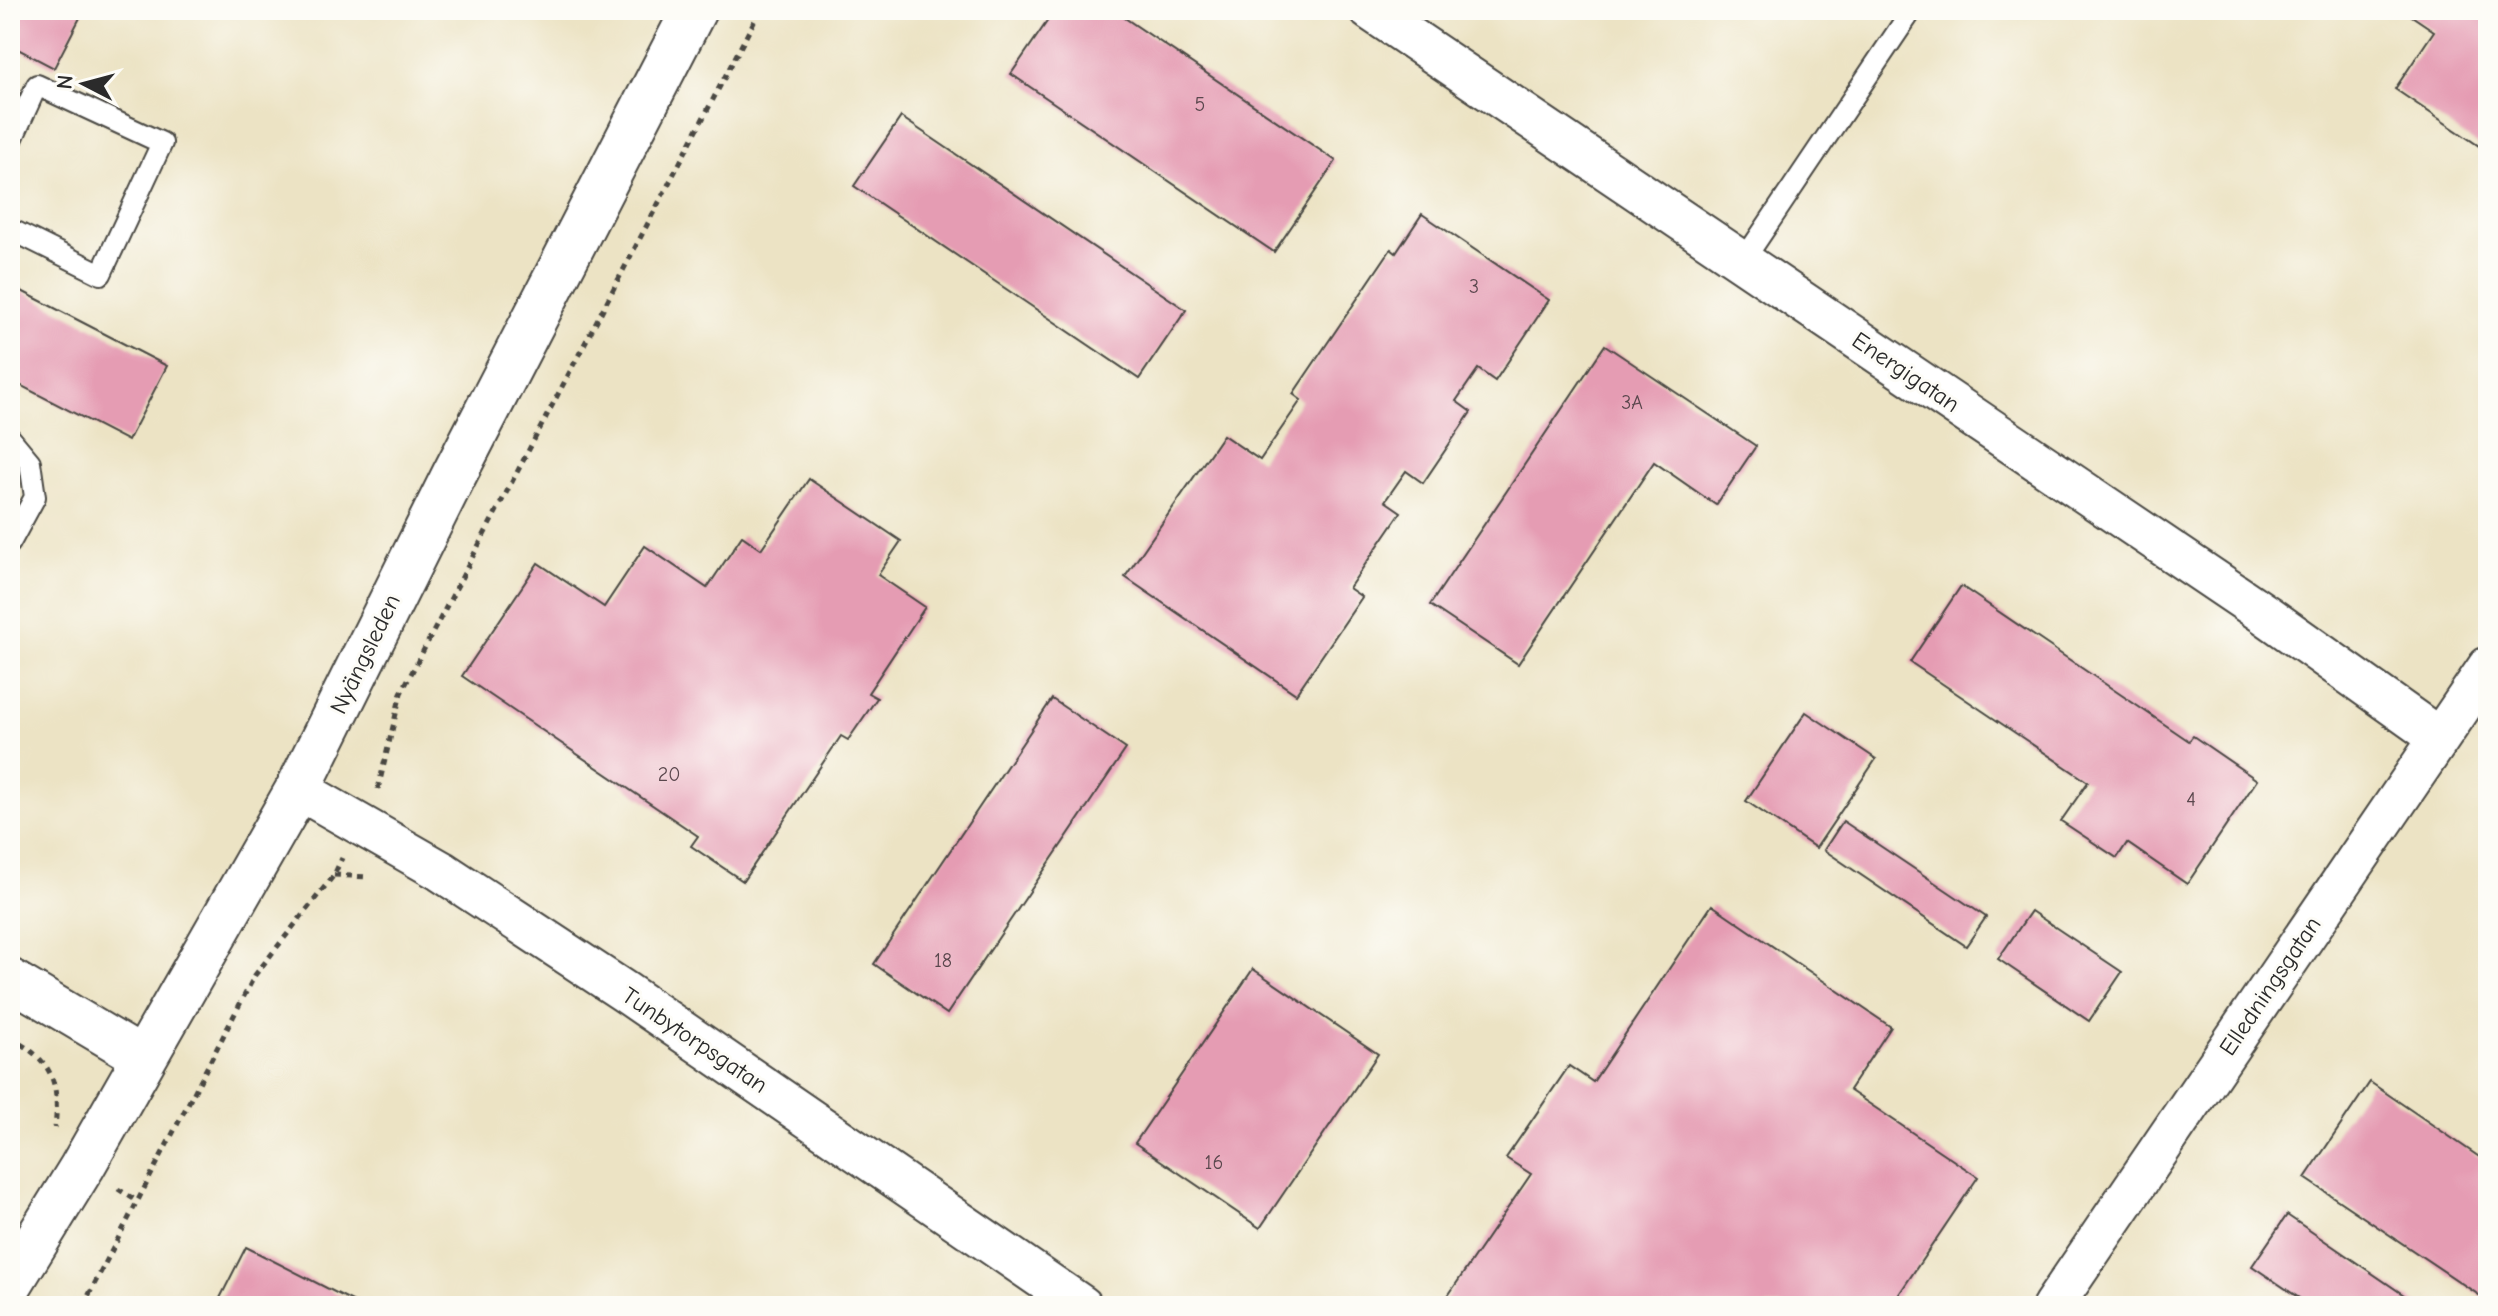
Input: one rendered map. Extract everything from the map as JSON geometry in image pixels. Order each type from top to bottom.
[{"type":"street","name":"Nyängsleden","points":[[10,1284],[82,1167],[298,789],[454,475],[694,10]]},
{"type":"street","name":"Energigatan","points":[[1370,10],[2266,615],[2439,738]]},
{"type":"street","name":"Elledningsgatan","points":[[2053,1306],[2488,667]]},
{"type":"street","name":"Tunbytorpsgatan","points":[[298,789],[441,871],[625,992],[1082,1306]]},
{"type":"street","points":[[10,979],[143,1058]]},
{"type":"lane","points":[[1743,261],[1912,10]]},
{"type":"lane","points":[[10,144],[37,85],[162,143],[101,274],[10,229]]},
{"type":"lane","points":[[10,438],[30,462],[35,497],[10,543]]},
{"type":"path","points":[[83,1306],[255,975],[334,875],[376,797],[401,693],[760,10]]},
{"type":"building","points":[[10,10],[84,10],[54,68],[10,45]]},
{"type":"building","points":[[1055,10],[1113,10],[1336,161],[1274,252],[1011,74]]},
{"type":"building","points":[[2403,10],[2488,10],[2488,152],[2395,89],[2434,31]]},
{"type":"building","points":[[901,117],[1186,310],[1139,379],[854,186]]},
{"type":"building","points":[[1422,214],[1549,300],[1495,381],[1478,369],[1456,401],[1471,412],[1423,483],[1406,471],[1385,501],[1401,512],[1349,588],[1362,597],[1296,694],[1125,577],[1223,435],[1260,460],[1301,400],[1293,394],[1391,249],[1396,253]]},
{"type":"building","points":[[10,285],[167,366],[128,441],[10,380]]},
{"type":"building","points":[[1605,345],[1756,446],[1716,505],[1654,462],[1518,664],[1430,605]]},
{"type":"building","points":[[809,479],[901,541],[878,575],[925,607],[868,693],[877,698],[848,740],[841,736],[743,881],[691,846],[698,836],[462,676],[538,563],[604,607],[645,546],[707,588],[742,536],[761,549]]},
{"type":"building","points":[[1961,586],[2189,741],[2193,736],[2257,780],[2187,884],[2127,843],[2117,858],[2061,821],[2088,782],[1910,662]]},
{"type":"building","points":[[1052,699],[1126,749],[947,1014],[874,964]]},
{"type":"building","points":[[1806,712],[1876,759],[1816,848],[1746,801]]},
{"type":"building","points":[[1843,821],[1986,917],[1966,946],[1824,850]]},
{"type":"building","points":[[1712,905],[1891,1027],[1849,1090],[1978,1177],[1891,1306],[1441,1306],[1531,1174],[1506,1158],[1569,1066],[1593,1082]]},
{"type":"building","points":[[2031,911],[2122,972],[2089,1021],[1998,959]]},
{"type":"building","points":[[1253,969],[1378,1054],[1260,1228],[1135,1143]]},
{"type":"building","points":[[2370,1082],[2488,1163],[2488,1301],[2305,1178]]},
{"type":"building","points":[[2287,1215],[2420,1306],[2311,1306],[2252,1266]]},
{"type":"building","points":[[246,1247],[362,1306],[216,1306]]}]
